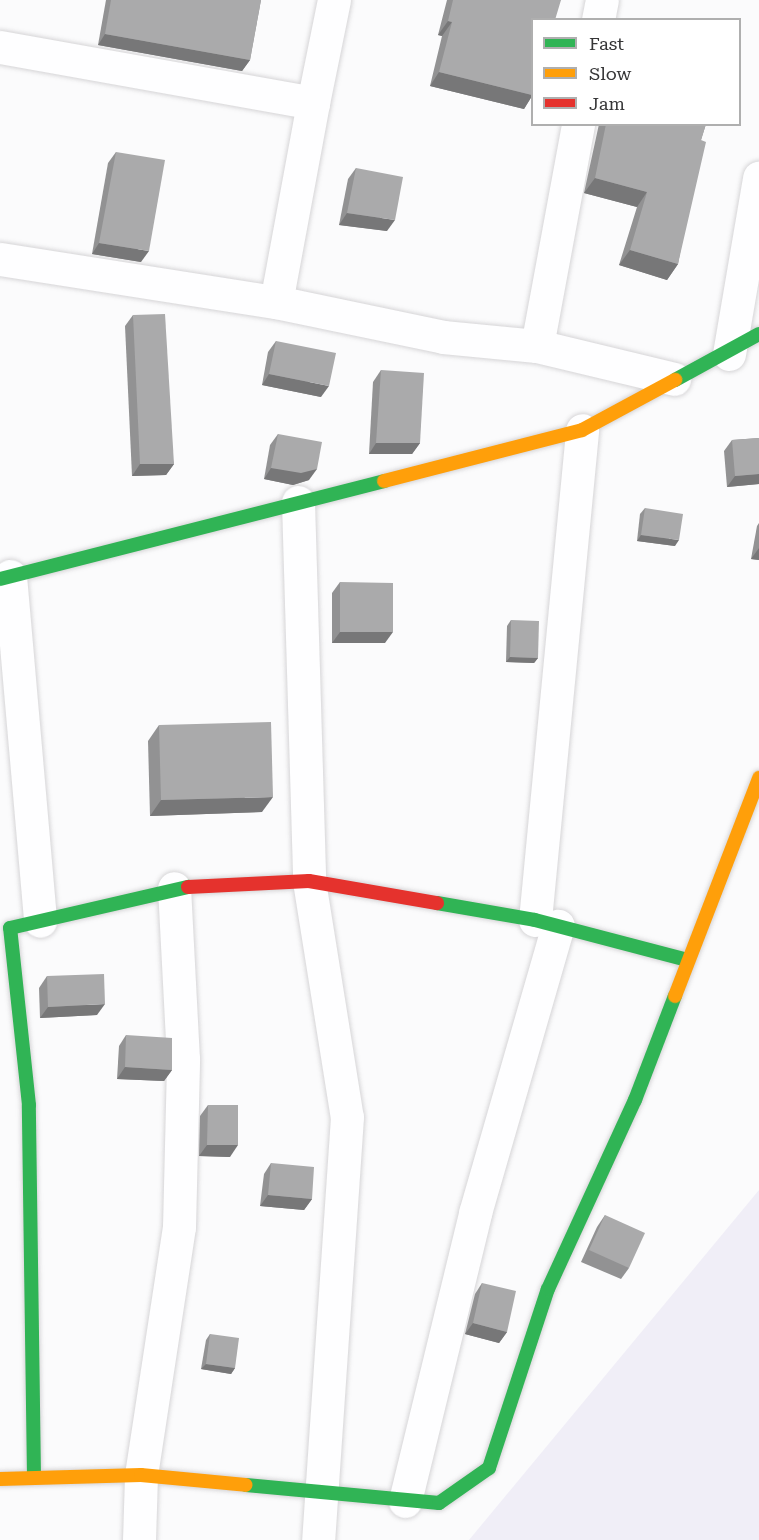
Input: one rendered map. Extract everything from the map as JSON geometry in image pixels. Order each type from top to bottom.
[{"type":"street","points":[[276,302],[334,0]]},
{"type":"street","points":[[598,18],[602,0]]},
{"type":"street","points":[[0,47],[313,103]]},
{"type":"street","points":[[537,346],[578,126]]},
{"type":"street","points":[[729,354],[759,178]]},
{"type":"street","points":[[0,259],[276,302],[443,337],[537,346],[674,379]]},
{"type":"street","points":[[40,921],[5,578],[582,430],[674,379],[729,354],[759,334]]},
{"type":"street","points":[[405,1501],[547,923],[582,430]]},
{"type":"street","points":[[298,502],[309,881],[347,1117],[318,1540]]},
{"type":"street","points":[[0,1479],[141,1475],[322,1496],[438,1503],[489,1468],[548,1290],[636,1100],[759,778]]},
{"type":"street","points":[[34,1477],[29,1105],[10,928],[174,888],[309,881],[547,923],[688,960]]},
{"type":"street","points":[[139,1540],[141,1475],[179,1227],[183,1059],[174,888]]},
{"type":"shaded area","points":[[759,1190],[759,1540],[469,1540]]},
{"type":"building","points":[[111,0],[261,0],[250,60],[105,34]]},
{"type":"building","points":[[453,0],[561,0],[556,18],[531,18],[531,95],[439,72],[452,22],[448,21]]},
{"type":"building","points":[[606,126],[705,126],[701,140],[706,142],[678,264],[630,250],[647,192],[595,178]]},
{"type":"building","points":[[116,152],[165,160],[149,251],[99,243]]},
{"type":"building","points":[[356,168],[403,177],[395,220],[347,213]]},
{"type":"building","points":[[165,314],[174,464],[140,464],[133,315]]},
{"type":"building","points":[[276,341],[336,353],[329,386],[269,374]]},
{"type":"building","points":[[381,370],[424,373],[420,443],[376,443]]},
{"type":"building","points":[[278,434],[322,442],[317,469],[301,473],[271,468]]},
{"type":"building","points":[[759,438],[759,474],[735,476],[732,440]]},
{"type":"building","points":[[645,508],[683,514],[679,540],[641,535]]},
{"type":"building","points":[[340,582],[393,583],[393,632],[340,632]]},
{"type":"building","points":[[511,620],[539,621],[538,658],[510,657]]},
{"type":"building","points":[[271,722],[273,797],[161,800],[159,725]]},
{"type":"building","points":[[104,974],[105,1004],[48,1007],[47,976]]},
{"type":"building","points":[[126,1035],[172,1038],[172,1070],[125,1067]]},
{"type":"building","points":[[208,1105],[238,1105],[238,1145],[207,1145]]},
{"type":"building","points":[[271,1163],[314,1167],[312,1199],[268,1195]]},
{"type":"building","points":[[605,1215],[645,1233],[629,1268],[589,1250]]},
{"type":"building","points":[[482,1283],[516,1291],[507,1332],[473,1323]]},
{"type":"building","points":[[210,1334],[239,1338],[235,1368],[206,1364]]},
{"type":"traffic: fast","points":[[675,380],[759,334]]},
{"type":"traffic: fast","points":[[0,579],[384,481]]},
{"type":"traffic: fast","points":[[34,1477],[29,1105],[10,928],[188,887]]},
{"type":"traffic: fast","points":[[437,903],[535,920],[688,960]]},
{"type":"traffic: fast","points":[[246,1485],[439,1503],[489,1468],[548,1289],[635,1100],[675,996]]},
{"type":"traffic: slow","points":[[384,481],[582,430],[675,380]]},
{"type":"traffic: slow","points":[[675,996],[759,778]]},
{"type":"traffic: slow","points":[[0,1479],[141,1475],[246,1485]]},
{"type":"traffic: jam","points":[[188,887],[309,881],[437,903]]}]
